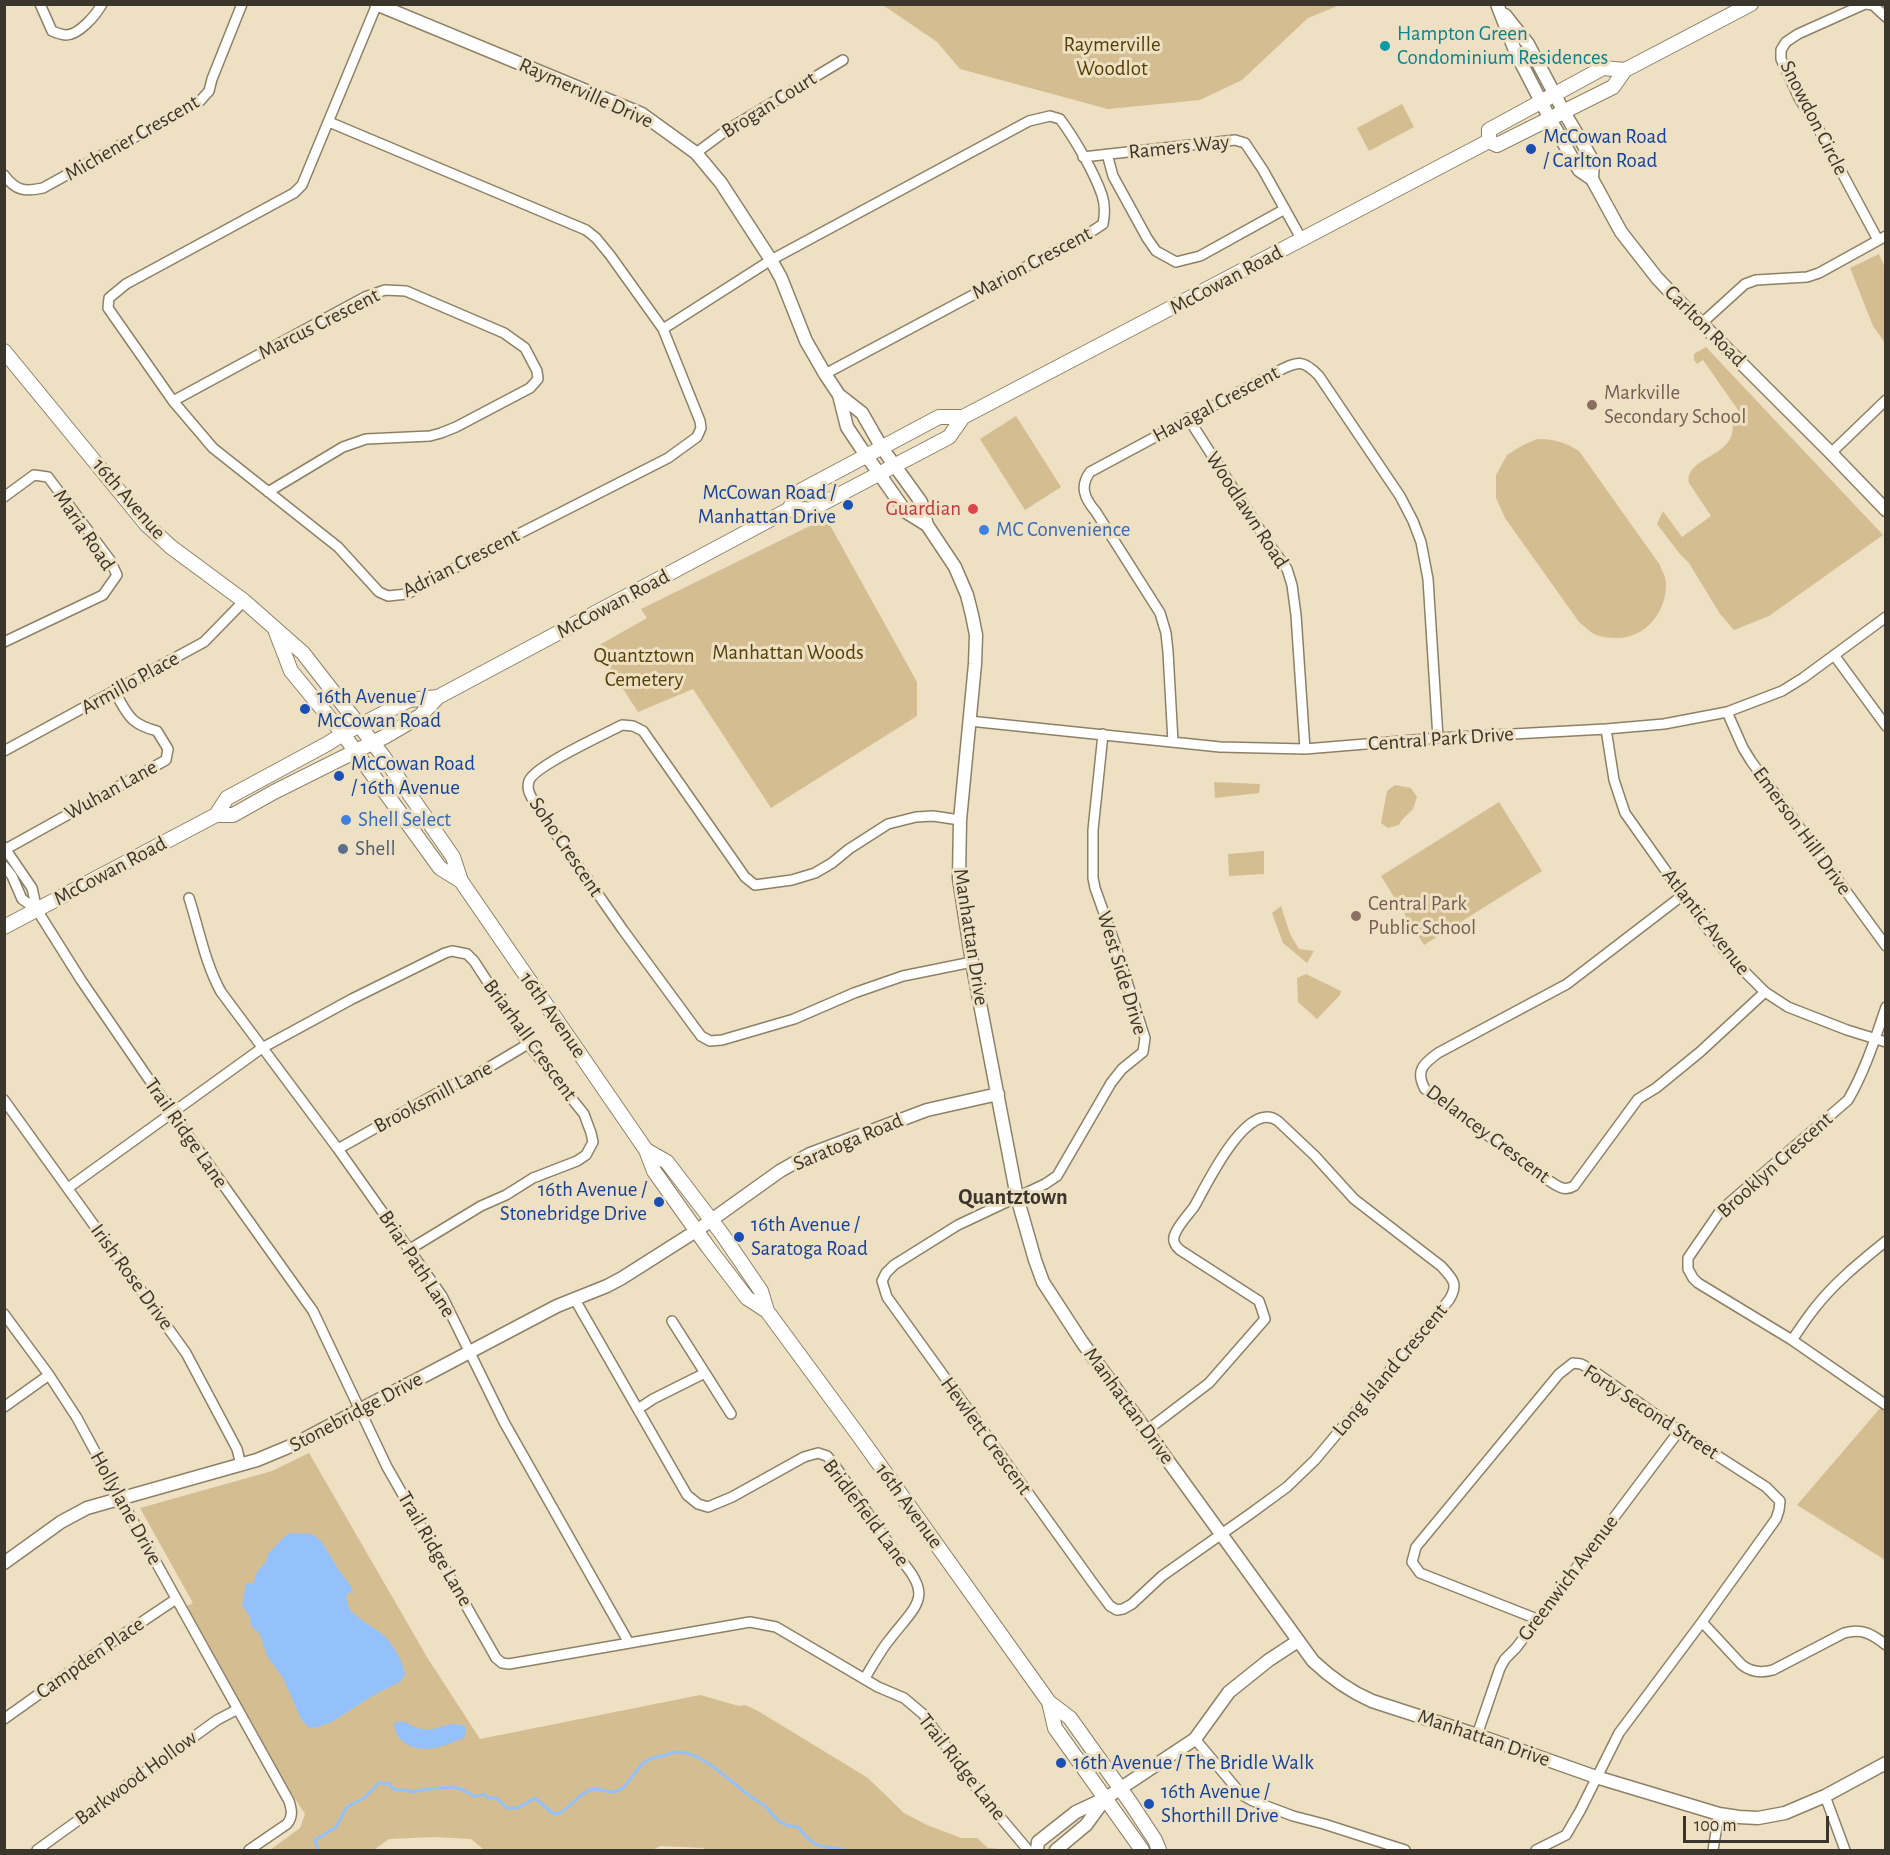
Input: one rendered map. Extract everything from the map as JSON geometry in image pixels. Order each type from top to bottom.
[{"type":"main road","name":"McCowan Road","points":[[1489,141],[1497,145],[1613,87],[1625,70],[1750,4]]},
{"type":"main road","name":"McCowan Road","points":[[1489,141],[1489,130],[1603,68],[1625,70]]},
{"type":"main road","name":"McCowan Road","points":[[216,814],[233,815],[356,751],[420,716],[438,697],[788,510],[812,509],[949,437],[963,417],[1489,141]]},
{"type":"main road","name":"16th Avenue","points":[[6,358],[99,465],[146,524],[190,561],[244,601],[303,653],[360,725],[453,857],[461,881],[646,1150],[654,1172],[747,1298],[766,1311],[859,1436],[1049,1702],[1071,1718],[1121,1787],[1155,1840],[1159,1851]]},
{"type":"main road","name":"McCowan Road","points":[[788,510],[802,490],[939,417],[963,417]]},
{"type":"main road","name":"16th Avenue","points":[[274,627],[291,671],[356,751],[440,868],[461,881]]},
{"type":"main road","name":"McCowan Road","points":[[4,927],[216,814],[227,798],[343,734],[409,700],[438,697]]},
{"type":"main road","name":"16th Avenue","points":[[646,1150],[667,1162],[761,1291],[766,1311]]},
{"type":"main road","name":"16th Avenue","points":[[1049,1702],[1055,1728],[1142,1851]]},
{"type":"street","points":[[40,4],[52,31],[64,35],[74,34],[98,11],[102,4]]},
{"type":"street","name":"Michener Crescent","points":[[4,175],[17,188],[29,191],[43,188],[200,101],[209,91],[242,4]]},
{"type":"street","points":[[1497,4],[1528,44],[1564,112]]},
{"type":"street","points":[[1497,4],[1516,53],[1541,101]]},
{"type":"street","name":"Snowdon Circle","points":[[1882,238],[1799,98],[1781,59],[1781,50],[1786,42],[1798,34],[1865,4],[1873,5],[1886,17]]},
{"type":"street","name":"Adrian Crescent","points":[[329,122],[586,230],[596,238],[663,329],[700,421],[701,428],[697,437],[668,458],[491,548],[407,594],[388,596],[379,592],[338,547],[213,448],[173,401],[108,308],[109,298],[114,292],[136,278],[294,194],[302,185],[377,5]]},
{"type":"street","name":"Raymerville Drive","points":[[377,5],[642,114],[696,153],[722,183],[771,260],[806,341],[825,374],[839,395],[862,413],[894,465]]},
{"type":"street","name":"Brogan Court","points":[[696,153],[727,130],[843,60]]},
{"type":"street","name":"Carlton Road","points":[[1541,101],[1579,170],[1592,179],[1621,232],[1658,278],[1886,510]]},
{"type":"street","name":"Carlton Road","points":[[1564,112],[1593,161],[1592,179]]},
{"type":"street","name":"Marion Crescent","points":[[771,260],[1029,121],[1050,116],[1060,119],[1103,196],[1105,214],[1103,224],[1091,232],[825,374]]},
{"type":"street","name":"Ramers Way","points":[[1083,157],[1235,140],[1245,143],[1302,240]]},
{"type":"street","name":"Ramers Way","points":[[1107,154],[1113,176],[1156,251],[1176,261],[1200,256],[1285,209]]},
{"type":"street","points":[[1702,323],[1745,284],[1756,280],[1807,277],[1819,273],[1882,238]]},
{"type":"street","points":[[663,329],[771,260]]},
{"type":"street","name":"Marcus Crescent","points":[[173,401],[365,297],[386,290],[406,291],[504,333],[525,348],[531,357],[538,379],[530,388],[456,427],[430,436],[366,439],[343,447],[268,492]]},
{"type":"street","name":"Havagal Crescent","points":[[1173,742],[1168,652],[1166,633],[1160,613],[1096,512],[1086,501],[1083,485],[1090,472],[1292,364],[1303,362],[1319,376],[1400,496],[1421,542],[1428,579],[1438,738]]},
{"type":"street","name":"Raymerville Drive","points":[[839,395],[847,427],[867,456]]},
{"type":"street","points":[[1831,453],[1886,400]]},
{"type":"street","name":"Woodlawn Road","points":[[1188,418],[1269,544],[1287,568],[1296,615],[1305,749]]},
{"type":"street","name":"Manhattan Drive","points":[[867,456],[906,512],[927,525]]},
{"type":"street","name":"Manhattan Drive","points":[[894,465],[921,502],[927,525],[955,567],[972,615],[976,635],[960,820],[959,878],[972,962],[1017,1197],[1032,1252],[1043,1282],[1082,1342],[1313,1661],[1357,1695],[1477,1734],[1596,1777],[1719,1814],[1758,1818],[1785,1813],[1825,1796],[1886,1763]]},
{"type":"street","name":"Maria Road","points":[[4,497],[34,475],[48,477],[110,560],[117,575],[103,595],[4,642]]},
{"type":"street","name":"Armillo Place","points":[[4,751],[204,642],[244,601]]},
{"type":"street","name":"Central Park Drive","points":[[969,721],[1253,749],[1305,749],[1664,724],[1727,712],[1782,691],[1886,617]]},
{"type":"street","points":[[1834,655],[1886,726]]},
{"type":"street","name":"Wuhan Lane","points":[[5,848],[166,760],[168,749],[157,731],[141,727],[131,718],[114,691]]},
{"type":"street","name":"Emerson Hill Drive","points":[[1727,712],[1751,761],[1886,946]]},
{"type":"street","name":"Soho Crescent","points":[[960,820],[933,816],[916,817],[888,824],[815,873],[792,880],[755,885],[745,878],[643,731],[633,726],[622,725],[551,762],[529,779],[527,789],[535,804],[636,947],[701,1036],[710,1041],[722,1040],[794,1018],[903,976],[972,962]]},
{"type":"street","name":"Atlantic Avenue","points":[[1606,729],[1614,780],[1625,813],[1728,955],[1765,992],[1788,1007],[1886,1042]]},
{"type":"street","name":"West Side Drive","points":[[1017,1197],[1057,1176],[1111,1083],[1122,1069],[1143,1052],[1145,1038],[1093,878],[1093,830],[1103,734]]},
{"type":"street","points":[[5,848],[32,888],[37,910]]},
{"type":"street","points":[[4,866],[12,876],[22,899],[37,910]]},
{"type":"street","name":"Delancey Crescent","points":[[1683,895],[1567,984],[1427,1061],[1419,1077],[1425,1089],[1548,1180],[1561,1188],[1568,1189],[1574,1186],[1638,1099],[1656,1088],[1700,1052],[1765,992]]},
{"type":"street","name":"Briar Path Lane","points":[[189,898],[213,979],[442,1296],[513,1439],[629,1643]]},
{"type":"street","name":"Trail Ridge Lane","points":[[37,910],[81,980],[171,1113],[313,1311],[393,1478],[499,1660],[509,1664],[750,1622],[776,1627],[878,1687],[904,1698],[923,1714],[979,1792],[1028,1851]]},
{"type":"street","name":"Briarhall Crescent","points":[[262,1048],[425,962],[452,951],[467,954],[474,961],[528,1044],[584,1114],[593,1142],[586,1155],[577,1161],[533,1178],[506,1196],[481,1206],[410,1249]]},
{"type":"street","points":[[1875,1038],[1886,1007]]},
{"type":"street","name":"Brooklyn Crescent","points":[[1875,1038],[1857,1085],[1848,1100],[1721,1210],[1688,1258],[1688,1269],[1693,1278],[1792,1340],[1886,1405]]},
{"type":"street","name":"Brooksmill Lane","points":[[338,1149],[450,1086],[471,1078],[528,1044]]},
{"type":"street","points":[[68,1188],[262,1048]]},
{"type":"street","name":"Saratoga Road","points":[[696,1231],[780,1171],[810,1154],[927,1110],[998,1094]]},
{"type":"street","name":"Irish Rose Drive","points":[[6,1105],[186,1353],[237,1449],[241,1465]]},
{"type":"street","name":"Long Island Crescent","points":[[1146,1431],[1209,1383],[1265,1319],[1259,1301],[1180,1250],[1176,1247],[1174,1240],[1175,1233],[1233,1142],[1254,1121],[1263,1116],[1272,1117],[1315,1156],[1354,1199],[1441,1266],[1451,1277],[1455,1291],[1315,1460],[1287,1487],[1221,1534]]},
{"type":"street","name":"Hewlett Crescent","points":[[1017,1197],[958,1225],[894,1265],[882,1281],[887,1297],[1110,1606],[1118,1610],[1132,1604],[1162,1576],[1221,1534]]},
{"type":"street","name":"Stonebridge Drive","points":[[4,1563],[72,1515],[87,1508],[276,1454],[574,1298],[607,1286],[696,1231]]},
{"type":"street","points":[[1792,1340],[1828,1292],[1886,1241]]},
{"type":"street","name":"Bridlefield Lane","points":[[574,1298],[687,1495],[698,1504],[708,1507],[732,1497],[804,1457],[818,1453],[827,1456],[833,1463],[899,1558],[910,1570],[920,1592],[919,1601],[914,1610],[888,1641],[865,1678]]},
{"type":"street","name":"Hollylane Drive","points":[[4,1314],[77,1418],[291,1807],[291,1819],[287,1824],[249,1851]]},
{"type":"street","points":[[672,1321],[731,1414]]},
{"type":"street","name":"Forty Second Street","points":[[1536,1851],[1566,1835],[1619,1733],[1776,1519],[1780,1501],[1766,1487],[1679,1431],[1592,1370],[1581,1364],[1573,1364],[1559,1374],[1416,1547],[1412,1562],[1420,1573],[1537,1619]]},
{"type":"street","points":[[638,1409],[705,1373]]},
{"type":"street","points":[[4,1407],[49,1375]]},
{"type":"street","name":"Greenwich Avenue","points":[[1477,1734],[1505,1659],[1516,1648],[1679,1431]]},
{"type":"street","name":"Campden Place","points":[[4,1719],[176,1599]]},
{"type":"street","points":[[1702,1622],[1742,1665],[1756,1672],[1773,1670],[1852,1630],[1872,1634],[1886,1645]]},
{"type":"street","points":[[1037,1851],[1038,1842],[1076,1812],[1106,1798],[1195,1739],[1229,1692],[1269,1660],[1298,1641]]},
{"type":"street","name":"Barkwood Hollow","points":[[37,1851],[217,1720],[238,1709]]},
{"type":"street","points":[[1195,1739],[1242,1795],[1253,1801],[1293,1816],[1406,1851]]},
{"type":"street","points":[[1825,1796],[1845,1851]]},
{"type":"street","points":[[1056,1851],[1086,1825],[1106,1798]]},
{"type":"street","points":[[1713,1851],[1719,1814]]},
{"type":"green space","name":"Raymerville Woodlot","points":[[883,5],[1340,5],[1308,18],[1242,80],[1200,100],[1108,109],[960,69],[937,42]]},
{"type":"green space","points":[[1402,104],[1414,127],[1369,151],[1357,128]]},
{"type":"green space","points":[[1879,254],[1885,268],[1885,343],[1873,326],[1850,268]]},
{"type":"green space","points":[[1706,347],[1883,535],[1769,616],[1734,630],[1720,614],[1689,563],[1657,524],[1663,511],[1682,537],[1711,516],[1689,483],[1690,474],[1703,460],[1722,449],[1729,441],[1732,432],[1731,419],[1736,416],[1738,410],[1703,360],[1697,364],[1694,360],[1694,354]]},
{"type":"green space","points":[[1016,416],[1061,487],[1025,510],[980,439]]},
{"type":"green space","points":[[1537,439],[1559,442],[1579,451],[1660,565],[1666,583],[1663,603],[1653,621],[1637,633],[1627,637],[1603,637],[1594,634],[1579,622],[1505,518],[1496,498],[1496,475],[1507,455]]},
{"type":"green space","name":"Manhattan Woods","points":[[826,518],[917,682],[917,716],[771,808],[693,689],[638,712],[596,647],[647,618],[641,609]]},
{"type":"green space","points":[[1214,782],[1260,784],[1259,793],[1215,798]]},
{"type":"green space","points":[[1395,785],[1411,788],[1417,797],[1413,809],[1399,825],[1388,828],[1381,823],[1387,791]]},
{"type":"green space","points":[[1499,802],[1542,871],[1424,945],[1381,876]]},
{"type":"green space","points":[[1264,851],[1264,874],[1229,876],[1228,854]]},
{"type":"green space","points":[[1281,906],[1290,934],[1299,949],[1314,951],[1307,963],[1283,943],[1272,913]]},
{"type":"green space","points":[[1306,974],[1341,991],[1340,995],[1317,1019],[1298,1002],[1297,978]]},
{"type":"green space","points":[[1881,1407],[1886,1410],[1885,1560],[1797,1505]]},
{"type":"green space","points":[[309,1453],[427,1657],[480,1739],[700,1695],[739,1706],[745,1705],[758,1711],[868,1778],[904,1813],[927,1825],[961,1838],[977,1838],[988,1848],[1009,1850],[707,1850],[661,1846],[652,1850],[484,1850],[471,1839],[435,1837],[389,1839],[374,1850],[270,1850],[300,1828],[305,1814],[187,1606],[193,1603],[140,1508],[272,1471]]},
{"type":"water","points":[[290,1533],[312,1534],[322,1542],[351,1586],[353,1593],[349,1592],[346,1597],[350,1610],[390,1642],[400,1658],[405,1675],[400,1682],[374,1695],[330,1723],[317,1727],[308,1727],[301,1719],[283,1678],[267,1656],[260,1634],[251,1626],[250,1617],[242,1605],[246,1583],[253,1584],[268,1554]]},
{"type":"water","points":[[399,1721],[428,1729],[452,1724],[465,1726],[466,1731],[464,1738],[449,1744],[420,1749],[405,1743],[399,1737],[394,1724]]},
{"type":"waterway","points":[[318,1850],[315,1840],[336,1827],[347,1807],[364,1798],[380,1782],[388,1783],[395,1790],[411,1792],[458,1788],[473,1796],[484,1794],[488,1798],[496,1798],[507,1808],[518,1808],[535,1798],[551,1812],[557,1814],[590,1790],[617,1791],[647,1761],[676,1752],[686,1753],[705,1761],[765,1806],[779,1821],[798,1827],[815,1844],[845,1850]]},
{"type":"place","name":"Hampton Green Condominium Residences","points":[[1385,46]]},
{"type":"place","name":"McCowan Road / Carlton Road","points":[[1531,149]]},
{"type":"place","name":"Markville Secondary School","points":[[1592,405]]},
{"type":"place","name":"McCowan Road / Manhattan Drive","points":[[848,505]]},
{"type":"place","name":"Guardian","points":[[973,509]]},
{"type":"place","name":"MC Convenience","points":[[984,530]]},
{"type":"place","name":"16th Avenue / McCowan Road","points":[[305,709]]},
{"type":"place","name":"McCowan Road / 16th Avenue","points":[[339,776]]},
{"type":"place","name":"Shell Select","points":[[346,820]]},
{"type":"place","name":"Shell","points":[[343,849]]},
{"type":"place","name":"Central Park Public School","points":[[1356,916]]},
{"type":"place","name":"16th Avenue / Stonebridge Drive","points":[[659,1202]]},
{"type":"place","name":"16th Avenue / Saratoga Road","points":[[739,1237]]},
{"type":"place","name":"16th Avenue / The Bridle Walk","points":[[1061,1763]]},
{"type":"place","name":"16th Avenue / Shorthill Drive","points":[[1149,1804]]},
{"type":"district","name":"Quantztown","points":[[1013,1197]]},
{"type":"park label","name":"Quantztown Cemetery","points":[[644,668]]}]
